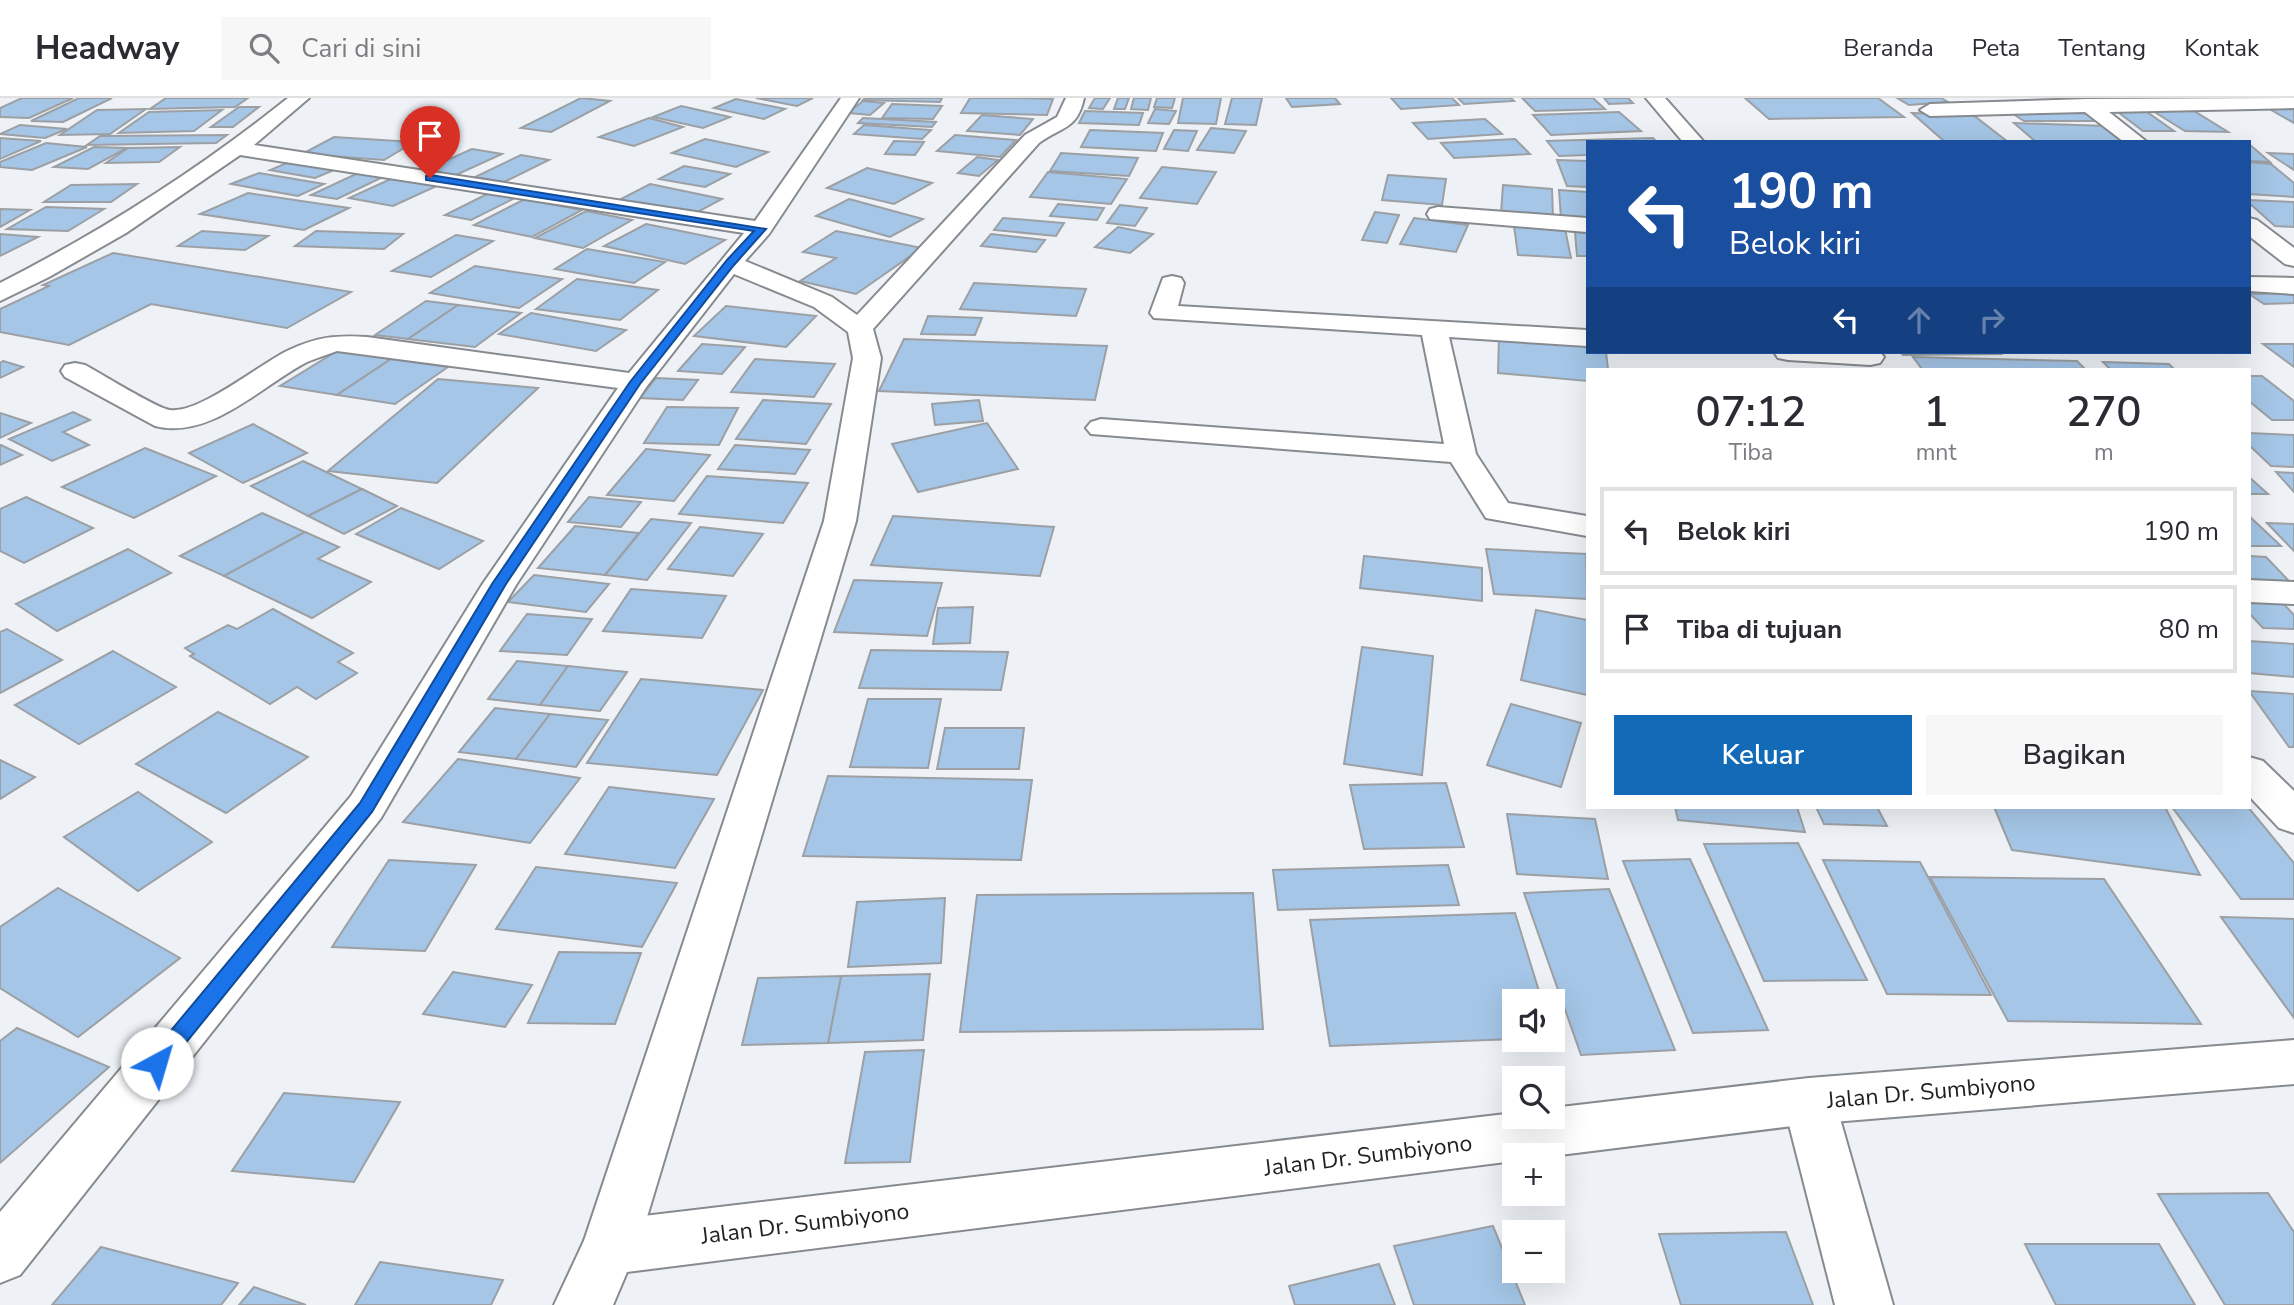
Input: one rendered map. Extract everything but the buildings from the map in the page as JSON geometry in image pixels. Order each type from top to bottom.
[{"type":"street","points":[[0,293],[78,254],[236,148],[300,98]]},
{"type":"street","points":[[0,1255],[366,807],[499,584],[636,382],[730,262],[761,229],[850,98]]},
{"type":"street","points":[[860,329],[911,268],[964,216],[1035,137],[1065,121],[1072,114],[1075,98]]},
{"type":"street","points":[[1655,98],[1691,140]]},
{"type":"street","points":[[1930,110],[2294,102]]},
{"type":"street","points":[[2087,105],[2134,140]]},
{"type":"street","points":[[236,148],[761,229]]},
{"type":"street","points":[[1438,214],[1586,225]]},
{"type":"street","points":[[2251,227],[2294,259]]},
{"type":"street","points":[[583,1305],[610,1247],[840,521],[867,358],[860,329],[823,302],[730,262]]},
{"type":"street","points":[[1172,284],[1163,313],[1586,338]]},
{"type":"street","points":[[2251,284],[2294,286]]},
{"type":"street","points":[[1434,328],[1461,454],[1497,511],[1586,526]]},
{"type":"street","points":[[75,371],[164,420],[192,416],[204,411],[299,356],[335,343],[367,345],[636,382]]},
{"type":"street","points":[[1812,354],[1872,359]]},
{"type":"street","points":[[1101,428],[1461,454]]},
{"type":"street","points":[[2251,591],[2294,593]]},
{"type":"street","points":[[2251,773],[2294,817]]},
{"type":"street","name":"Jalan Dr. Sumbiyono","points":[[610,1247],[1808,1101],[2294,1062]]},
{"type":"street","points":[[1808,1101],[1864,1305]]},
{"type":"route","points":[[157,1063],[366,807],[499,584],[636,382],[730,262],[761,229],[430,178]]}]
